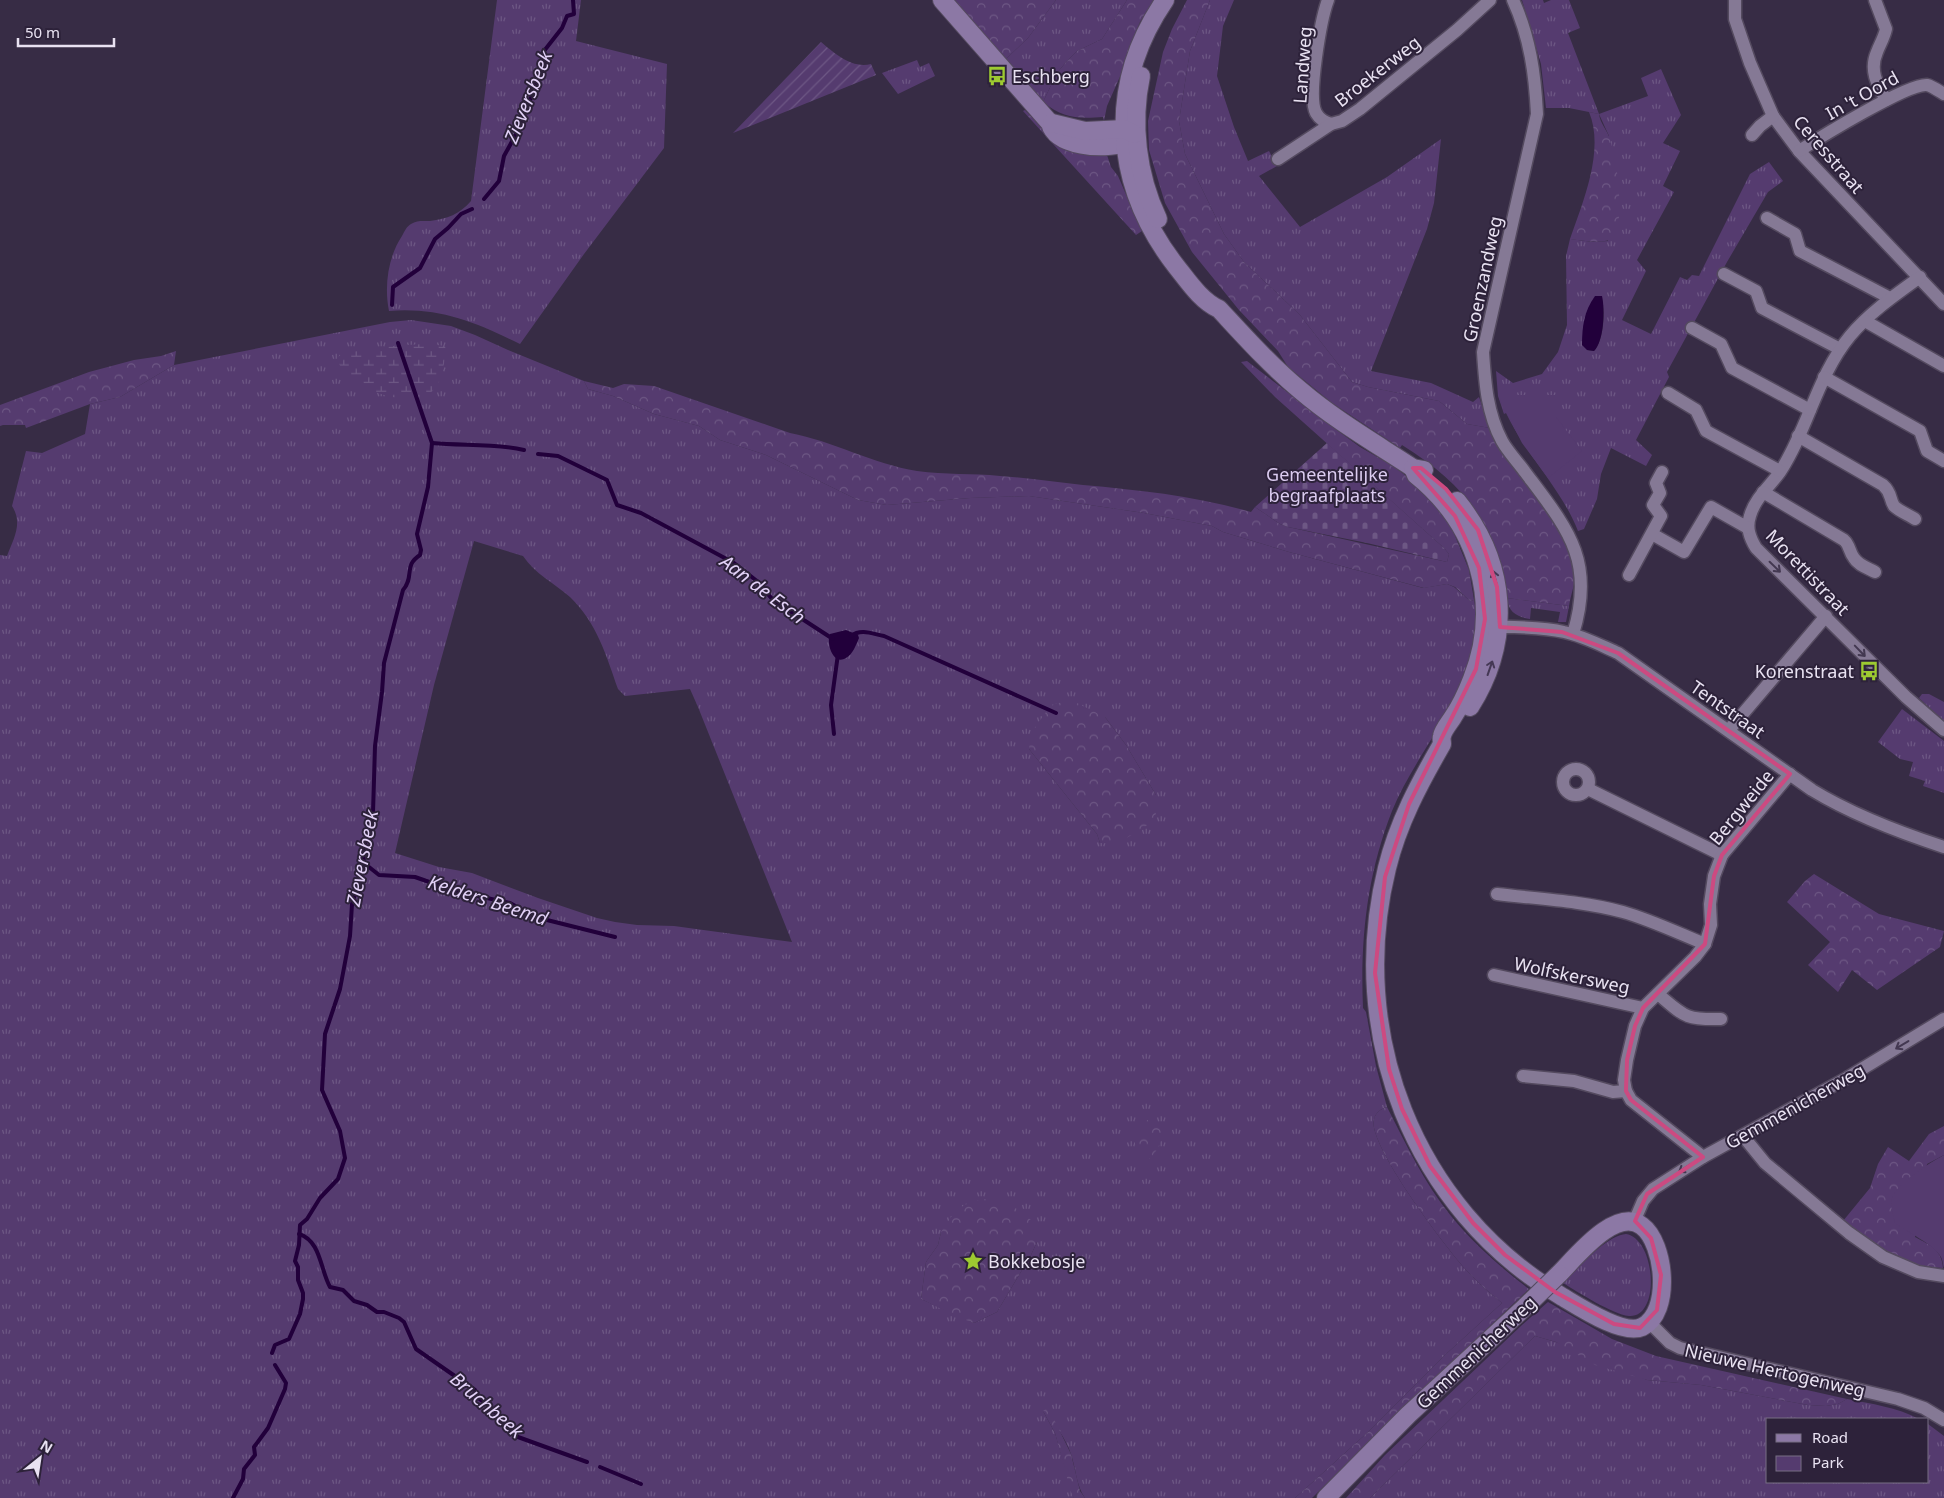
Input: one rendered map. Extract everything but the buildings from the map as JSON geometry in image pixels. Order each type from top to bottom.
[{"type":"main road","points":[[942,0],[1050,123],[1051,130],[1077,144],[1095,146],[1128,136]]},
{"type":"main road","points":[[1165,0],[1146,32],[1132,66],[1126,99],[1128,136],[1155,212],[1178,252],[1216,300],[1219,309],[1268,361],[1306,395],[1336,418],[1413,468],[1416,475],[1437,494],[1455,516],[1472,547],[1492,626],[1496,646],[1484,684],[1449,741],[1442,744],[1424,773],[1402,820],[1387,868],[1377,921],[1375,964],[1377,1004],[1385,1053],[1402,1109],[1430,1166],[1450,1196],[1473,1223],[1511,1259],[1555,1292],[1603,1319],[1633,1329],[1643,1327],[1655,1315],[1660,1302],[1662,1288],[1661,1268],[1656,1249],[1644,1227],[1634,1222]]},
{"type":"main road","points":[[1128,136],[1143,69],[1156,33],[1174,0]]},
{"type":"main road","name":"Gemmenicherweg","points":[[1326,1498],[1408,1415],[1591,1243],[1612,1226],[1624,1221],[1634,1222]]},
{"type":"street","name":"Landweg","points":[[1328,0],[1318,38],[1314,100],[1315,112],[1322,120],[1331,124]]},
{"type":"street","name":"Broekerweg","points":[[1278,159],[1331,124],[1342,120],[1360,109],[1458,30],[1490,0]]},
{"type":"street","name":"Groenzandweg","points":[[1513,0],[1527,35],[1535,76],[1537,114],[1483,352],[1486,392],[1488,406],[1503,441],[1569,534],[1579,560],[1580,596],[1577,621],[1573,634]]},
{"type":"street","name":"Ceresstraat","points":[[1735,0],[1735,19],[1750,63],[1774,116],[1799,151],[1944,304]]},
{"type":"street","points":[[1875,0],[1886,30],[1873,62],[1873,70],[1876,82],[1886,100]]},
{"type":"street","name":"In 't Oord","points":[[1799,151],[1886,100],[1913,87],[1927,85],[1944,94]]},
{"type":"street","points":[[1752,135],[1760,126],[1774,116]]},
{"type":"street","points":[[1767,218],[1795,234],[1800,251],[1890,298]]},
{"type":"street","points":[[1724,274],[1756,291],[1762,308],[1840,349]]},
{"type":"street","points":[[1748,528],[1750,516],[1763,492],[1780,471],[1824,377],[1840,349],[1850,336],[1890,298],[1920,277]]},
{"type":"street","points":[[1865,321],[1944,366]]},
{"type":"street","points":[[1692,328],[1721,344],[1732,368],[1810,410]]},
{"type":"street","points":[[1824,377],[1920,431],[1927,451],[1944,461]]},
{"type":"street","points":[[1668,394],[1696,410],[1706,431],[1780,471]]},
{"type":"street","points":[[1798,436],[1883,485],[1889,490],[1896,508],[1915,519]]},
{"type":"street","points":[[1629,575],[1662,516],[1653,505],[1660,493],[1656,483],[1662,472]]},
{"type":"street","points":[[1763,492],[1844,540],[1848,543],[1852,557],[1856,562],[1875,572]]},
{"type":"street","name":"Morettistraat","points":[[1652,534],[1684,552],[1711,506],[1748,528],[1756,548],[1906,697],[1944,730]]},
{"type":"street","points":[[1729,730],[1826,616]]},
{"type":"street","name":"Tentstraat","points":[[1492,626],[1538,628],[1573,634],[1618,653],[1836,805],[1860,816],[1944,847]]},
{"type":"street","name":"Bergweide","points":[[1626,1091],[1624,1080],[1627,1060],[1635,1026],[1643,1008],[1696,957],[1705,944],[1710,925],[1710,904],[1714,876],[1722,856],[1790,774]]},
{"type":"street","points":[[1588,789],[1722,856]]},
{"type":"street","points":[[1497,894],[1582,903],[1624,912],[1664,926],[1705,944]]},
{"type":"street","name":"Wolfskersweg","points":[[1494,975],[1643,1008]]},
{"type":"street","points":[[1658,994],[1687,1017],[1701,1020],[1721,1019]]},
{"type":"street","name":"Gemmenicherweg","points":[[1634,1222],[1642,1201],[1647,1194],[1704,1157],[1848,1078],[1944,1019]]},
{"type":"street","points":[[1524,1076],[1574,1081],[1613,1092],[1626,1091],[1631,1100],[1704,1157]]},
{"type":"street","points":[[1743,1136],[1765,1163],[1849,1233],[1883,1257],[1918,1272],[1944,1276]]},
{"type":"street","name":"Nieuwe Hertogenweg","points":[[1649,1322],[1670,1343],[1680,1348],[1905,1401],[1924,1408],[1944,1420]]},
{"type":"highlighted area","points":[[1413,468],[1421,468],[1446,489],[1478,530],[1497,587],[1500,627],[1562,632],[1618,653],[1790,774],[1722,855],[1714,876],[1705,944],[1643,1008],[1635,1026],[1627,1060],[1626,1091],[1631,1100],[1703,1157],[1647,1194],[1635,1221],[1651,1238],[1661,1275],[1657,1310],[1640,1328],[1614,1324],[1555,1292],[1505,1255],[1473,1223],[1430,1166],[1402,1109],[1389,1069],[1375,973],[1385,877],[1409,804],[1476,669],[1485,619],[1479,568],[1455,516]]},
{"type":"green space","points":[[497,0],[581,0],[576,41],[667,64],[664,148],[584,254],[520,344],[488,329],[441,314],[407,310],[389,311],[387,292],[390,262],[397,244],[407,228],[416,222],[436,220],[453,215],[471,201]]},
{"type":"green space","points":[[952,0],[1056,0],[1028,38],[1005,60]]},
{"type":"green space","points":[[1056,0],[1127,0],[1102,39],[1077,51],[1066,62],[1057,73],[1043,102],[1005,60],[1028,38]]},
{"type":"green space","points":[[1127,0],[1154,0],[1140,22],[1130,46],[1122,72],[1107,106],[1104,121],[1103,117],[1085,118],[1064,114],[1043,102],[1057,73],[1066,62],[1077,51],[1102,39]]},
{"type":"green space","points":[[1187,0],[1210,0],[1190,51],[1179,121],[1185,154],[1224,234],[1244,262],[1300,315],[1352,382],[1439,401],[1467,424],[1490,428],[1555,525],[1566,545],[1572,565],[1574,583],[1569,606],[1507,598],[1494,548],[1485,527],[1474,509],[1460,492],[1425,460],[1402,445],[1400,448],[1332,403],[1288,367],[1278,351],[1239,310],[1192,252],[1165,203],[1149,150],[1148,121],[1163,52]]},
{"type":"green space","points":[[1210,0],[1234,0],[1223,26],[1217,76],[1234,127],[1248,161],[1269,151],[1277,166],[1259,176],[1300,227],[1387,177],[1441,139],[1434,203],[1427,229],[1371,371],[1431,383],[1473,402],[1479,397],[1490,428],[1467,424],[1439,401],[1352,382],[1300,315],[1244,262],[1224,234],[1185,154],[1179,121],[1190,51]]},
{"type":"green space","points":[[1522,0],[1543,0],[1544,3],[1551,0],[1569,0],[1580,28],[1568,33],[1599,114],[1569,108],[1546,108],[1541,64]]},
{"type":"green space","points":[[821,42],[850,62],[864,65],[871,64],[876,75],[733,133]]},
{"type":"green space","points":[[917,60],[920,67],[929,63],[935,76],[898,94],[882,73]]},
{"type":"green space","points":[[1661,69],[1681,115],[1663,143],[1680,151],[1663,186],[1674,192],[1637,260],[1646,271],[1622,320],[1651,334],[1680,277],[1687,280],[1692,275],[1699,276],[1750,174],[1769,162],[1783,181],[1768,192],[1727,262],[1667,372],[1669,377],[1636,440],[1652,455],[1646,466],[1611,448],[1601,474],[1597,499],[1584,529],[1578,531],[1562,500],[1523,443],[1506,413],[1504,414],[1498,396],[1496,371],[1513,383],[1542,374],[1558,352],[1567,325],[1566,256],[1570,239],[1593,242],[1608,241],[1609,136],[1599,114],[1648,96],[1641,78]],"holes":[[[1601,296],[1603,302],[1603,325],[1600,340],[1594,351],[1587,350]]]},
{"type":"green space","points":[[1025,110],[1044,130],[1106,152],[1111,167],[1118,176],[1142,231],[1136,235],[1023,111]]},
{"type":"green space","points":[[1589,112],[1599,114],[1609,136],[1616,163],[1619,188],[1617,237],[1600,242],[1570,239],[1586,193],[1593,159],[1595,143]]},
{"type":"green space","points":[[411,320],[451,326],[475,335],[584,381],[588,389],[613,396],[654,414],[699,426],[720,440],[766,455],[858,500],[887,505],[970,498],[1029,496],[1144,513],[1212,526],[1223,532],[1289,552],[1423,588],[1447,584],[1454,587],[1470,601],[1474,600],[1476,628],[1472,655],[1462,683],[1404,786],[1392,811],[1376,859],[1364,932],[1363,1008],[1366,1012],[1376,1066],[1387,1107],[1379,1111],[1374,1119],[1375,1132],[1383,1150],[1411,1197],[1458,1261],[1484,1288],[1502,1303],[1445,1355],[1367,1433],[1295,1498],[1085,1498],[1080,1488],[1066,1442],[1056,1426],[1043,1411],[1055,1433],[1074,1498],[0,1498],[0,555],[7,556],[15,537],[17,518],[12,506],[26,451],[42,453],[85,434],[90,404],[120,397],[174,365],[390,322]],"holes":[[[474,541],[523,556],[539,573],[570,597],[594,629],[605,652],[618,689],[625,696],[690,689],[792,942],[674,926],[637,925],[597,918],[472,873],[439,867],[395,853],[434,685]],[[1105,717],[1126,745],[1156,795],[1100,843],[1097,834],[1029,749]],[[941,1232],[1037,1242],[997,1312],[974,1323],[921,1299],[926,1262],[938,1245]]]},
{"type":"green space","points":[[397,343],[404,345],[429,344],[445,346],[446,355],[441,377],[436,387],[427,395],[406,399],[381,394],[349,377],[338,362],[337,358],[343,353],[394,346]]},
{"type":"green space","points":[[176,351],[174,365],[120,397],[90,404],[26,428],[25,425],[0,426],[0,405],[89,372]]},
{"type":"green space","points":[[1247,361],[1360,447],[1393,466],[1414,482],[1446,514],[1469,570],[1474,600],[1470,601],[1455,587],[1447,584],[1424,588],[1289,552],[1223,532],[1212,526],[1144,513],[1029,496],[970,498],[887,505],[858,500],[766,455],[720,440],[699,426],[654,414],[613,396],[588,389],[584,381],[613,388],[624,384],[654,386],[790,433],[822,441],[901,468],[927,472],[990,475],[1146,492],[1230,506],[1251,512],[1255,507],[1280,524],[1288,527],[1447,562],[1449,554],[1444,548],[1275,397],[1241,362]]},
{"type":"green space","points":[[1499,395],[1556,395],[1556,417],[1582,451],[1548,478],[1522,443],[1506,412],[1504,413]]},
{"type":"green space","name":"Gemeentelijke begraafplaats","points":[[1327,443],[1444,548],[1449,554],[1447,562],[1288,527],[1280,524],[1255,507]]},
{"type":"green space","points":[[1507,598],[1569,606],[1566,622],[1558,622],[1560,612],[1531,608],[1530,619],[1521,617],[1511,610]]},
{"type":"green space","points":[[1922,694],[1929,694],[1944,702],[1944,721],[1919,698]]},
{"type":"green space","points":[[1071,700],[1105,717],[1126,745],[1156,795],[1157,809],[1154,821],[1117,844],[1100,843],[1097,834],[1029,749],[1031,733],[1051,705]]},
{"type":"green space","points":[[1902,709],[1944,741],[1944,793],[1923,786],[1925,781],[1909,776],[1913,762],[1900,759],[1878,742]]},
{"type":"green space","points":[[1814,874],[1879,914],[1944,931],[1940,947],[1877,990],[1852,970],[1838,992],[1808,965],[1830,942],[1787,902],[1805,881]]},
{"type":"green space","points":[[1387,1107],[1424,1177],[1451,1216],[1488,1255],[1529,1289],[1312,1498],[1295,1498],[1367,1433],[1445,1355],[1502,1303],[1458,1261],[1395,1173],[1375,1132],[1374,1119],[1379,1111]]},
{"type":"green space","points":[[1153,1117],[1161,1127],[1162,1133],[1159,1145],[1148,1160],[1138,1160],[1135,1147],[1136,1135],[1142,1125]]},
{"type":"green space","points":[[1944,1126],[1944,1155],[1927,1164],[1915,1237],[1938,1252],[1943,1268],[1919,1265],[1906,1261],[1868,1240],[1843,1221],[1870,1188],[1878,1164],[1888,1147],[1909,1161],[1929,1134]]},
{"type":"green space","points":[[1944,1155],[1944,1268],[1938,1252],[1895,1223],[1891,1203],[1893,1196],[1905,1182],[1921,1169]]},
{"type":"green space","points":[[994,1198],[1010,1204],[1031,1220],[1037,1242],[997,1312],[974,1323],[921,1299],[926,1262],[938,1245],[941,1232],[951,1217],[964,1205]]},
{"type":"green space","points":[[1626,1234],[1636,1239],[1644,1249],[1649,1263],[1651,1278],[1650,1292],[1646,1305],[1639,1313],[1629,1316],[1605,1307],[1563,1283],[1601,1246],[1618,1236]]},
{"type":"green space","points":[[1548,1302],[1612,1339],[1656,1356],[1847,1399],[1838,1404],[1826,1406],[1808,1405],[1701,1385],[1647,1380],[1595,1365],[1556,1342],[1535,1336],[1370,1498],[1346,1498],[1385,1455]]},
{"type":"green space","points":[[1535,1336],[1556,1342],[1647,1380],[1701,1385],[1808,1405],[1826,1406],[1838,1404],[1847,1399],[1884,1406],[1917,1418],[1766,1418],[1766,1483],[1929,1483],[1929,1425],[1944,1436],[1944,1498],[1370,1498]]},
{"type":"green space","points":[[1049,1409],[1071,1454],[1080,1491],[1085,1498],[1074,1498],[1071,1492],[1055,1433],[1043,1411]]},
{"type":"shaded area","points":[[1595,296],[1602,296],[1603,316],[1602,333],[1594,351],[1587,350],[1582,345],[1582,338],[1586,313]]},
{"type":"shaded area","points":[[846,630],[858,635],[859,638],[851,654],[841,660],[834,656],[830,648],[829,638],[830,634]]},
{"type":"waterway","name":"Zieversbeek","points":[[484,199],[499,181],[504,156],[520,127],[521,120],[535,89],[536,81],[544,63],[544,51],[562,28],[567,16],[574,14],[573,0]]},
{"type":"waterway","name":"Zieversbeek","points":[[392,305],[393,287],[420,268],[435,239],[461,214],[472,209]]},
{"type":"waterway","name":"Zieversbeek","points":[[272,1353],[275,1345],[289,1339],[300,1314],[303,1293],[298,1280],[298,1267],[295,1261],[299,1245],[300,1225],[307,1219],[320,1198],[338,1179],[345,1158],[340,1131],[322,1090],[325,1034],[340,989],[350,936],[352,904],[364,863],[363,852],[373,813],[375,746],[384,663],[410,567],[420,555],[421,550],[417,534],[428,487],[432,443],[398,343]]},
{"type":"waterway","name":"Aan de Esch","points":[[432,443],[524,450]]},
{"type":"waterway","name":"Aan de Esch","points":[[538,454],[558,456],[607,480],[617,505],[641,513],[734,563],[762,585],[773,600],[833,639]]},
{"type":"waterway","name":"Aan de Esch","points":[[851,636],[859,632],[884,636],[1056,713]]},
{"type":"waterway","points":[[834,734],[831,705],[838,654]]},
{"type":"waterway","name":"Kelders Beemd","points":[[364,863],[379,875],[415,877],[455,891],[510,903],[547,920],[615,937]]},
{"type":"waterway","name":"Bruchbeek","points":[[299,1234],[312,1243],[316,1249],[330,1287],[343,1290],[354,1301],[367,1305],[377,1312],[384,1312],[399,1318],[404,1322],[416,1349],[475,1390],[477,1397],[487,1404],[518,1437],[587,1462]]},
{"type":"waterway","name":"Zieversbeek","points":[[233,1498],[243,1479],[244,1469],[255,1455],[254,1447],[268,1428],[285,1389],[286,1383],[275,1365]]},
{"type":"waterway","name":"Bruchbeek","points":[[600,1467],[641,1484]]},
{"type":"place","name":"Eschberg","points":[[997,76]]},
{"type":"place","name":"Korenstraat","points":[[1869,671]]},
{"type":"place","name":"Bokkebosje","points":[[973,1261]]}]
